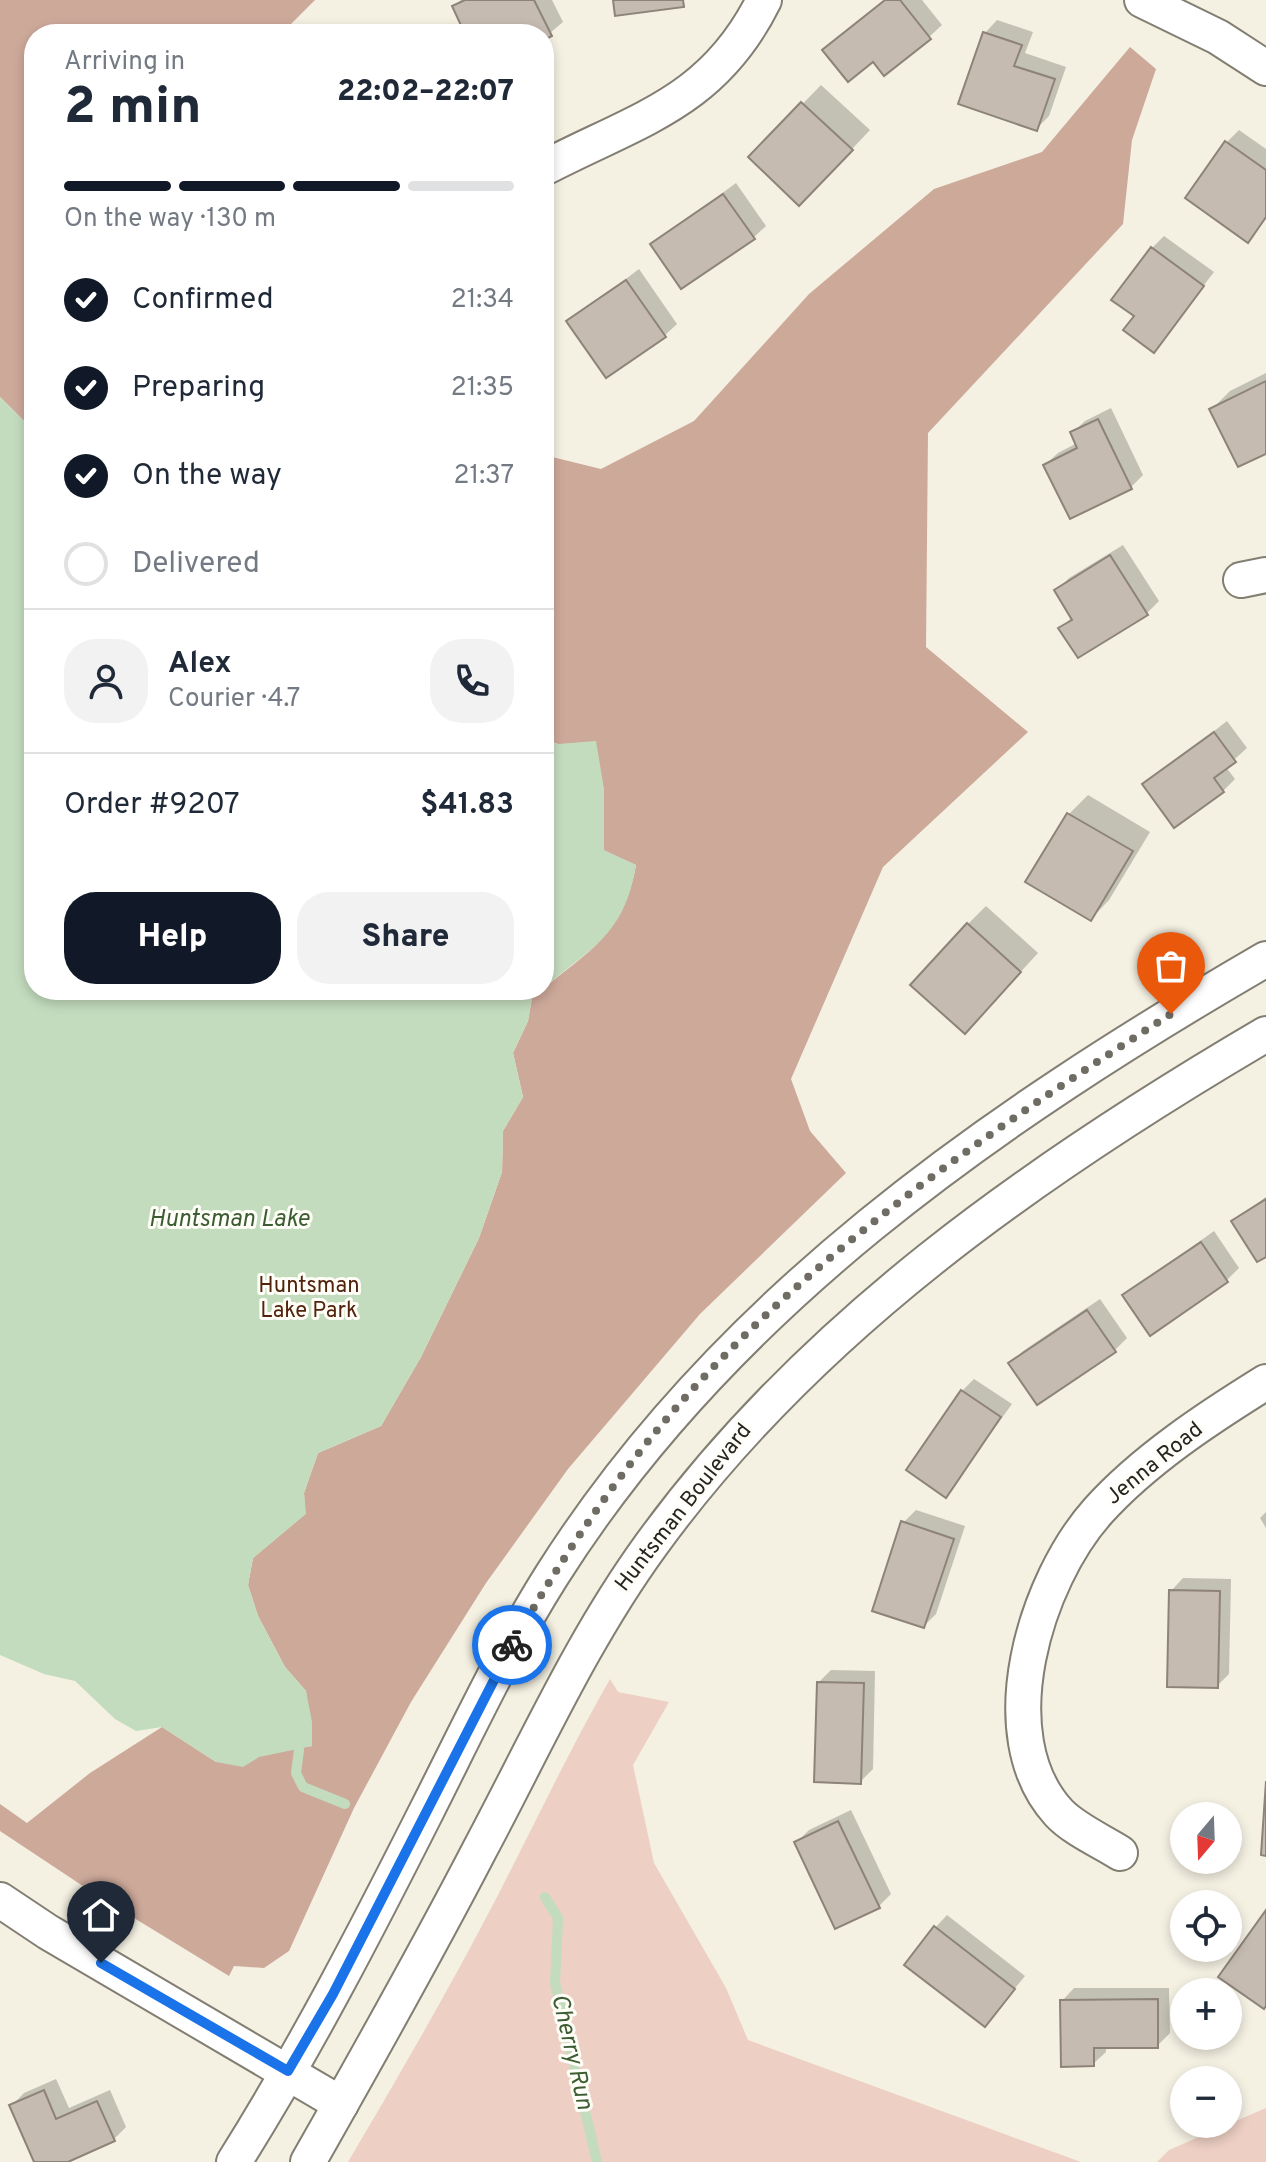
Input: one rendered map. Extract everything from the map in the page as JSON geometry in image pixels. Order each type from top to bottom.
[{"type":"street","points":[[554,163],[676,104],[713,73],[738,45],[764,0]]},
{"type":"street","points":[[1142,0],[1218,37],[1266,68]]},
{"type":"street","points":[[234,2162],[333,1994],[500,1665],[551,1577],[614,1486],[701,1380],[765,1316],[851,1240],[941,1169],[1171,1014],[1266,959]]},
{"type":"street","name":"Huntsman Boulevard","points":[[308,2162],[606,1611],[660,1533],[749,1424],[809,1363],[980,1222],[1091,1143],[1266,1034]]},
{"type":"street","name":"Jenna Road","points":[[1120,1853],[1060,1814],[1041,1786],[1030,1760],[1025,1686],[1031,1642],[1047,1591],[1070,1547],[1096,1512],[1127,1481],[1266,1382]]},
{"type":"street","points":[[0,1900],[48,1932],[341,2104]]},
{"type":"shaded area","points":[[0,0],[315,0],[291,24],[24,24],[24,421],[0,397]]},
{"type":"shaded area","points":[[1130,47],[1156,69],[1132,140],[1123,224],[928,433],[926,647],[1028,732],[883,867],[791,1079],[810,1131],[846,1173],[700,1314],[568,1469],[486,1583],[411,1702],[354,1808],[289,1951],[264,1968],[234,1966],[229,1976],[98,1896],[0,1831],[0,1804],[27,1823],[90,1773],[162,1727],[216,1762],[312,1746],[306,1691],[285,1667],[258,1616],[248,1585],[253,1558],[305,1514],[304,1493],[318,1453],[381,1426],[421,1357],[479,1238],[502,1172],[503,1131],[523,1097],[513,1053],[528,1021],[532,1000],[554,1000],[554,980],[584,956],[611,928],[630,890],[636,865],[604,851],[604,789],[554,743],[554,457],[601,469],[694,421],[809,294],[934,189],[1042,152]]},
{"type":"shaded area","points":[[610,1679],[618,1692],[669,1702],[633,1765],[654,1863],[726,1988],[748,2040],[1081,2162],[348,2162],[462,1963]]},
{"type":"shaded area","points":[[1266,2108],[1266,2162],[1157,2162],[1169,2150],[1197,2138],[1242,2138],[1242,2118]]},
{"type":"water","name":"Huntsman Lake","points":[[0,397],[24,421],[24,1000],[532,1000],[528,1021],[513,1053],[523,1097],[503,1131],[502,1172],[479,1238],[421,1357],[381,1426],[318,1453],[304,1493],[306,1514],[253,1558],[248,1585],[258,1616],[285,1667],[306,1691],[312,1722],[312,1746],[259,1757],[243,1767],[216,1762],[162,1727],[136,1731],[115,1719],[75,1681],[44,1674],[0,1655]]},
{"type":"water","points":[[596,741],[604,789],[604,850],[636,865],[624,908],[592,949],[554,980],[554,743]]},
{"type":"building","points":[[465,0],[534,0],[546,24],[460,24],[452,6]]},
{"type":"building","points":[[613,0],[683,0],[684,7],[615,16]]},
{"type":"building","points":[[885,0],[900,0],[931,39],[884,76],[873,62],[848,82],[822,50]]},
{"type":"building","points":[[983,32],[1022,45],[1014,66],[1055,79],[1037,131],[958,104]]},
{"type":"building","points":[[801,102],[853,150],[799,206],[748,157]]},
{"type":"building","points":[[1225,141],[1266,170],[1266,217],[1248,243],[1185,198]]},
{"type":"building","points":[[723,194],[755,239],[681,289],[650,244]]},
{"type":"building","points":[[1151,247],[1204,286],[1154,353],[1123,330],[1134,316],[1111,300]]},
{"type":"building","points":[[626,280],[666,337],[606,378],[566,321]]},
{"type":"building","points":[[1266,381],[1266,454],[1238,467],[1209,409]]},
{"type":"building","points":[[1098,419],[1132,489],[1070,519],[1043,465],[1077,448],[1070,432]]},
{"type":"building","points":[[1110,555],[1148,615],[1078,658],[1058,628],[1072,620],[1054,590]]},
{"type":"building","points":[[1214,732],[1236,762],[1214,778],[1224,792],[1174,828],[1142,784]]},
{"type":"building","points":[[1067,813],[1133,851],[1091,921],[1025,882]]},
{"type":"building","points":[[967,923],[1021,972],[965,1034],[910,985]]},
{"type":"building","points":[[1266,1199],[1266,1257],[1257,1262],[1231,1221]]},
{"type":"building","points":[[1201,1242],[1228,1282],[1150,1336],[1122,1295]]},
{"type":"building","points":[[1087,1310],[1116,1352],[1037,1405],[1008,1363]]},
{"type":"building","points":[[961,1390],[1001,1417],[946,1498],[906,1470]]},
{"type":"building","points":[[901,1521],[954,1539],[924,1628],[872,1611]]},
{"type":"building","points":[[1169,1590],[1220,1591],[1218,1688],[1167,1687]]},
{"type":"building","points":[[817,1682],[864,1683],[861,1784],[814,1782]]},
{"type":"building","points":[[1266,1781],[1266,1856],[1261,1855]]},
{"type":"building","points":[[838,1821],[880,1908],[835,1929],[794,1842]]},
{"type":"building","points":[[1266,1910],[1264,2009],[1242,1994],[1242,1978],[1218,1977],[1229,1962],[1242,1962],[1242,1944]]},
{"type":"building","points":[[934,1926],[1015,1989],[985,2027],[904,1965]]},
{"type":"building","points":[[1158,1999],[1158,2048],[1094,2048],[1094,2066],[1061,2067],[1060,2000]]},
{"type":"building","points":[[44,2090],[56,2119],[97,2101],[115,2141],[68,2162],[34,2162],[9,2105]]},
{"type":"waterway","points":[[299,1750],[296,1773],[303,1787],[345,1804]]},
{"type":"waterway","name":"Cherry Run","points":[[545,1897],[558,1918],[555,1983],[597,2162]]},
{"type":"way so far","points":[[512,1645],[551,1577],[597,1508],[647,1442],[701,1380],[765,1316],[851,1240],[941,1169],[1171,1014]]},
{"type":"route","points":[[101,1963],[288,2071],[333,1994],[512,1645]]},
{"type":"park label","name":"Huntsman Lake Park","points":[[309,1298]]}]
